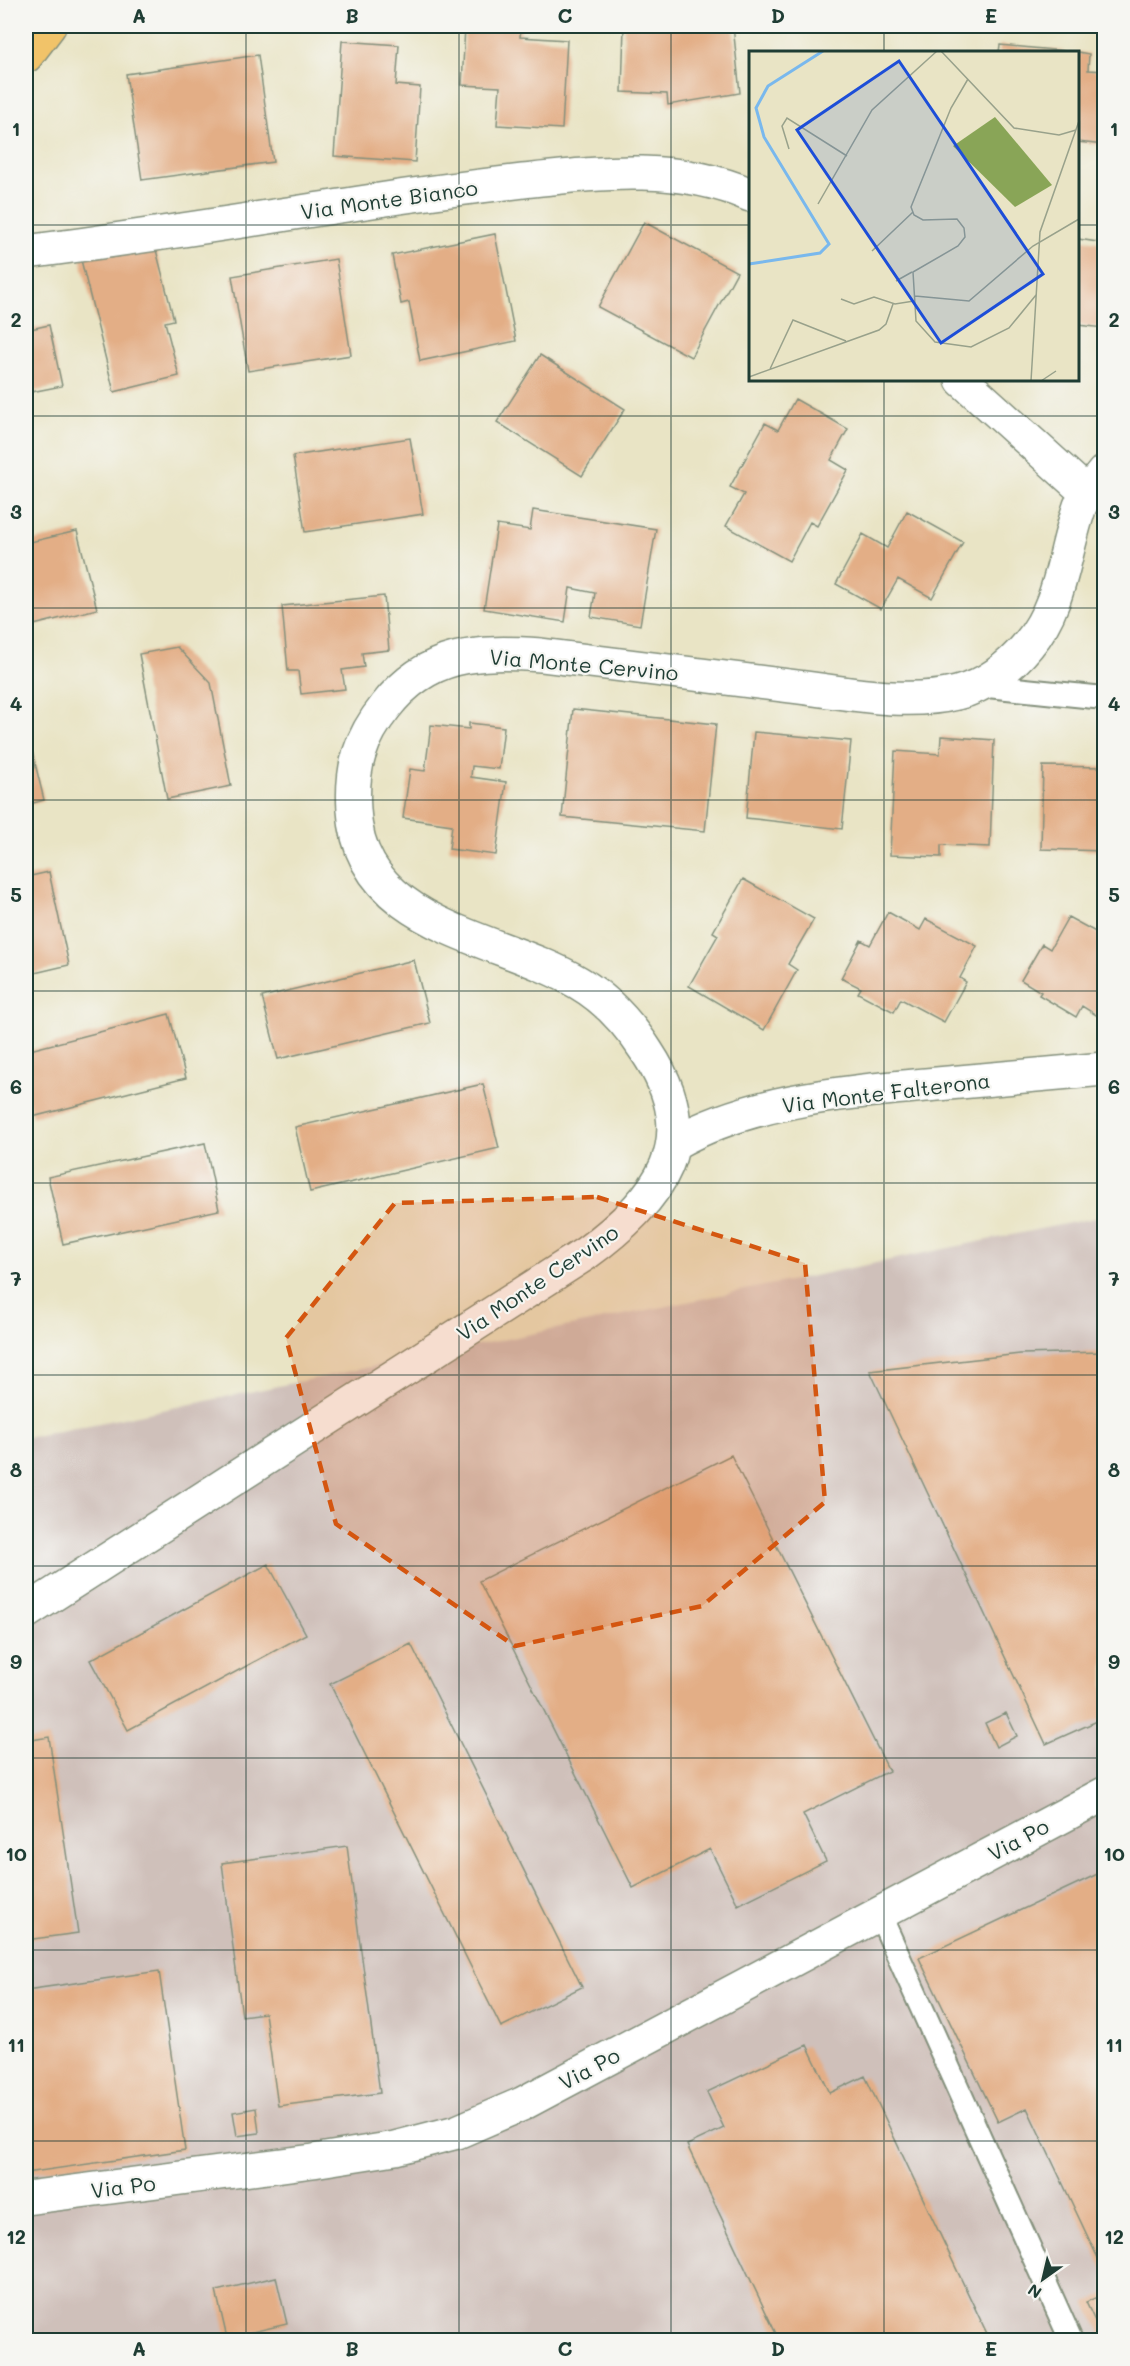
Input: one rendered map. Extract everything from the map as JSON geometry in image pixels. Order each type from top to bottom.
[{"type":"main road","points":[[26,56],[49,26]]},
{"type":"street","name":"Via Monte Bianco","points":[[26,252],[447,190],[591,174],[647,173],[697,177],[749,195]]},
{"type":"street","points":[[963,381],[1096,482]]},
{"type":"street","name":"Via Monte Cervino","points":[[26,1612],[585,1254],[622,1225],[653,1191],[662,1175],[674,1143],[673,1114],[659,1074],[633,1030],[594,993],[559,971],[456,932],[426,917],[392,893],[369,864],[357,834],[353,795],[357,758],[374,722],[399,691],[424,671],[459,656],[477,654],[541,655],[878,696],[939,696],[956,693],[978,686],[996,674],[1017,656],[1044,622],[1058,593],[1076,519],[1096,482]]},
{"type":"street","name":"Via Monte Falterona","points":[[674,1143],[724,1120],[802,1099],[1104,1069]]},
{"type":"street","name":"Via Po","points":[[26,2198],[354,2155],[426,2141],[458,2132],[522,2104],[1104,1794]]},
{"type":"lane","points":[[978,686],[1104,698]]},
{"type":"lane","points":[[879,1913],[1071,2340]]},
{"type":"highlighted area","points":[[597,1197],[805,1263],[825,1502],[702,1606],[515,1646],[336,1524],[286,1338],[395,1203]]},
{"type":"shaded area","points":[[1104,1216],[1104,2340],[26,2340],[26,1438]]},
{"type":"building","points":[[465,26],[521,26],[520,37],[567,40],[562,129],[497,125],[500,87],[462,85]]},
{"type":"building","points":[[624,26],[733,26],[740,93],[668,105],[667,94],[622,92]]},
{"type":"building","points":[[342,41],[399,45],[396,85],[420,87],[415,162],[334,156]]},
{"type":"building","points":[[1000,45],[1063,51],[999,51]]},
{"type":"building","points":[[1079,52],[1089,54],[1088,70],[1104,71],[1104,145],[1079,142]]},
{"type":"building","points":[[258,55],[273,162],[142,180],[126,74]]},
{"type":"building","points":[[644,222],[737,272],[691,357],[598,307]]},
{"type":"building","points":[[495,234],[516,341],[420,361],[409,302],[401,304],[392,255]]},
{"type":"building","points":[[153,238],[174,320],[165,322],[179,376],[114,392],[80,256]]},
{"type":"building","points":[[1079,239],[1104,243],[1104,328],[1079,325]]},
{"type":"building","points":[[336,259],[351,355],[248,371],[232,276]]},
{"type":"building","points":[[49,325],[62,386],[26,393],[26,330]]},
{"type":"building","points":[[540,355],[625,409],[582,476],[497,422]]},
{"type":"building","points":[[795,399],[848,429],[831,460],[848,470],[817,526],[810,522],[789,561],[726,526],[744,494],[730,487],[765,423],[778,430]]},
{"type":"building","points":[[410,438],[423,514],[305,532],[293,456]]},
{"type":"building","points":[[533,510],[656,529],[640,625],[591,617],[595,593],[570,588],[565,622],[484,609],[497,525],[530,530]]},
{"type":"building","points":[[907,511],[963,542],[932,598],[898,579],[881,609],[836,584],[863,534],[887,548]]},
{"type":"building","points":[[77,531],[97,609],[26,627],[26,543]]},
{"type":"building","points":[[384,596],[389,650],[362,653],[364,667],[342,670],[345,689],[301,694],[298,671],[288,671],[282,606]]},
{"type":"building","points":[[177,647],[211,683],[231,786],[167,799],[139,654]]},
{"type":"building","points":[[573,709],[716,724],[705,831],[562,817]]},
{"type":"building","points":[[469,723],[504,727],[499,769],[472,766],[471,777],[506,782],[496,855],[449,849],[452,825],[403,818],[410,769],[425,771],[431,725],[469,729]]},
{"type":"building","points":[[26,726],[44,800],[26,805]]},
{"type":"building","points":[[754,732],[851,741],[842,829],[746,818]]},
{"type":"building","points":[[941,736],[994,740],[990,847],[941,845],[941,857],[890,855],[895,751],[940,754]]},
{"type":"building","points":[[1043,766],[1104,767],[1104,851],[1041,849]]},
{"type":"building","points":[[49,872],[69,965],[26,975],[26,877]]},
{"type":"building","points":[[743,879],[814,919],[788,964],[797,970],[764,1030],[689,986],[718,935],[713,932]]},
{"type":"building","points":[[888,912],[920,930],[926,919],[977,946],[960,978],[966,982],[944,1022],[901,999],[894,1012],[858,993],[861,988],[841,978],[861,940],[870,945]]},
{"type":"building","points":[[1068,917],[1101,935],[1104,930],[1104,1020],[1082,1006],[1076,1017],[1039,995],[1041,992],[1021,980],[1042,944],[1050,949]]},
{"type":"building","points":[[414,960],[430,1023],[278,1059],[262,997]]},
{"type":"building","points":[[169,1014],[186,1078],[32,1117],[26,1091],[26,1051]]},
{"type":"building","points":[[483,1084],[499,1148],[310,1192],[295,1127]]},
{"type":"building","points":[[205,1143],[219,1210],[63,1244],[48,1177]]},
{"type":"building","points":[[1104,1352],[1104,1718],[1046,1744],[870,1371],[1020,1354]]},
{"type":"building","points":[[731,1455],[889,1771],[803,1814],[826,1861],[738,1905],[710,1849],[633,1888],[479,1581]]},
{"type":"building","points":[[268,1564],[306,1634],[128,1730],[90,1660]]},
{"type":"building","points":[[411,1644],[582,1987],[501,2027],[330,1684]]},
{"type":"building","points":[[1006,1713],[1017,1736],[996,1747],[985,1723]]},
{"type":"building","points":[[49,1737],[78,1933],[26,1940],[26,1741]]},
{"type":"building","points":[[347,1846],[380,2093],[278,2106],[265,2013],[242,2016],[222,1863]]},
{"type":"building","points":[[1104,1871],[1104,2271],[1027,2108],[998,2122],[919,1958]]},
{"type":"building","points":[[159,1971],[185,2150],[26,2173],[26,1990]]},
{"type":"building","points":[[807,2045],[830,2093],[865,2076],[990,2340],[779,2340],[687,2145],[724,2128],[707,2092]]},
{"type":"building","points":[[256,2108],[259,2133],[237,2136],[233,2112]]},
{"type":"building","points":[[276,2277],[287,2324],[227,2338],[216,2291]]},
{"type":"building","points":[[1104,2294],[1104,2340],[1086,2302]]},
{"type":"building","points":[[427,2334],[428,2340],[401,2339]]}]
